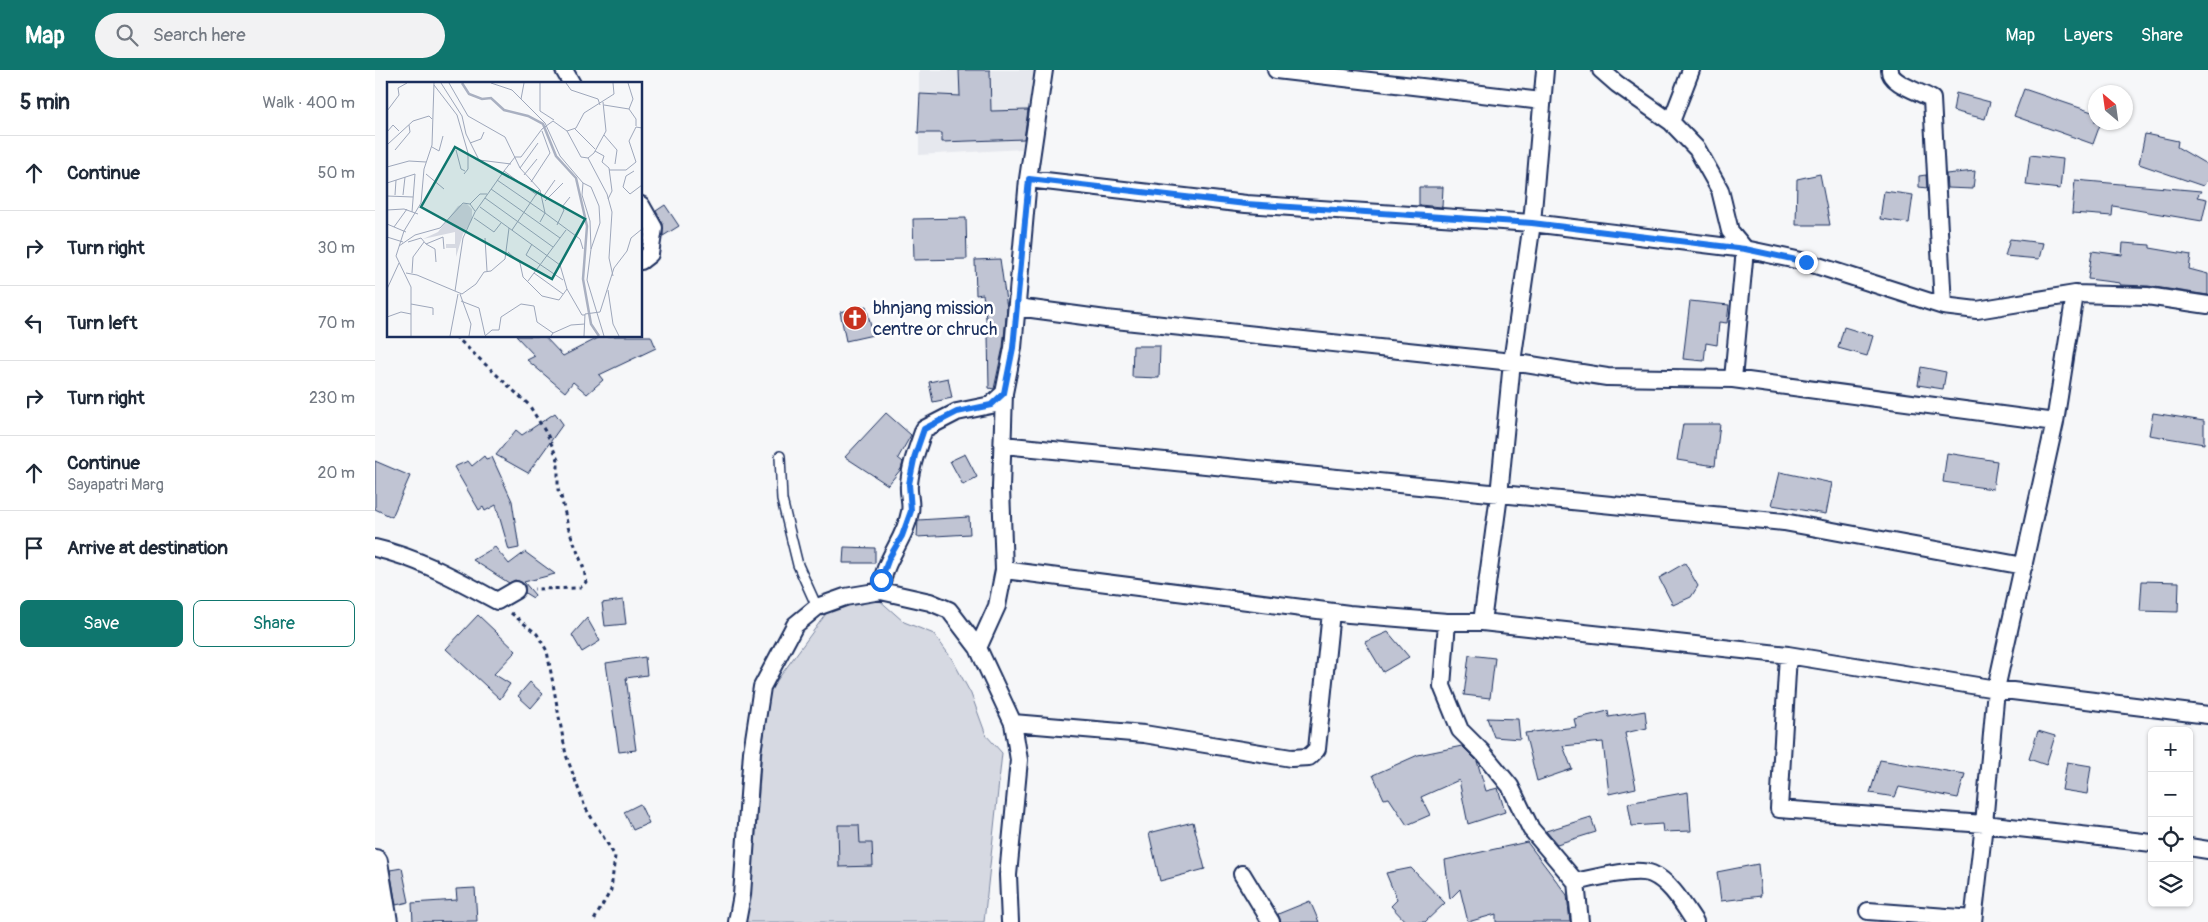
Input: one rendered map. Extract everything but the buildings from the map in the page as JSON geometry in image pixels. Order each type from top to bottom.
[{"type":"main road","points":[[375,862],[385,922]]},
{"type":"street","points":[[564,70],[571,82]]},
{"type":"street","points":[[978,648],[997,606],[1004,570],[1001,488],[1004,393],[1013,348],[1029,179],[1044,70]]},
{"type":"street","points":[[1276,70],[1542,102]]},
{"type":"street","points":[[1482,622],[1499,495],[1512,362],[1532,223],[1545,70]]},
{"type":"street","points":[[1601,70],[1618,77],[1671,122],[1697,149],[1720,190],[1730,231],[1745,249],[1733,379]]},
{"type":"street","points":[[1671,122],[1691,70]]},
{"type":"street","points":[[1890,70],[1892,78],[1932,99],[1943,306]]},
{"type":"street","points":[[1029,179],[1246,204],[1532,223],[1745,249],[1806,262],[1943,306],[1977,310],[2075,294],[2147,296],[2208,306]]},
{"type":"street","points":[[643,209],[654,228],[650,254],[643,260]]},
{"type":"street","points":[[1868,911],[1973,921],[1985,824],[1997,689],[2055,422],[2075,294]]},
{"type":"street","points":[[1017,307],[1106,319],[1512,362],[1607,377],[1733,379],[2055,422]]},
{"type":"street","points":[[881,591],[881,580],[889,558],[902,536],[911,511],[909,484],[915,455],[924,429],[957,412],[991,405],[1004,393]]},
{"type":"street","points":[[1003,445],[1784,522],[2024,566]]},
{"type":"street","points":[[375,548],[400,554],[457,579],[497,601],[516,590]]},
{"type":"street","points":[[1004,570],[1331,612],[1447,622],[1482,622],[1788,655],[1997,689],[2208,715]]},
{"type":"street","points":[[737,922],[742,895],[752,752],[762,687],[795,625],[817,607],[845,597],[881,591],[930,602],[949,610],[978,648],[1013,724],[1019,760],[1008,875],[1010,922]]},
{"type":"street","points":[[1013,724],[1144,734],[1291,758],[1309,757],[1317,749],[1331,612]]},
{"type":"street","points":[[1447,622],[1441,686],[1460,730],[1482,752],[1510,786],[1531,830],[1576,882],[1580,922]]},
{"type":"street","points":[[1788,655],[1779,809],[1985,824],[2148,843]]},
{"type":"street","points":[[2193,848],[2208,850]]},
{"type":"street","points":[[1576,882],[1620,873],[1651,874],[1671,889],[1695,922]]},
{"type":"street","points":[[1242,874],[1271,922]]},
{"type":"lane","points":[[780,456],[782,500],[798,565],[817,607]]},
{"type":"path","points":[[457,338],[529,405],[548,436],[558,460],[558,490],[568,527],[584,569],[586,582],[579,588],[516,590]]},
{"type":"path","points":[[497,601],[537,634],[547,651],[566,755],[585,807],[615,856],[611,890],[593,922]]},
{"type":"shaded area","points":[[919,70],[1034,70],[1022,149],[919,155]]},
{"type":"shaded area","points":[[877,598],[904,622],[934,634],[952,659],[971,694],[986,735],[1002,753],[984,922],[745,922],[756,834],[762,750],[770,690],[828,611]]},
{"type":"place","name":"bhnjang mission centre or chruch","points":[[855,318]]},
{"type":"route","points":[[881,580],[889,558],[902,536],[911,511],[909,484],[915,455],[924,429],[957,412],[991,405],[1004,393],[1013,348],[1029,179],[1246,204],[1532,223],[1745,249],[1806,262]]}]
